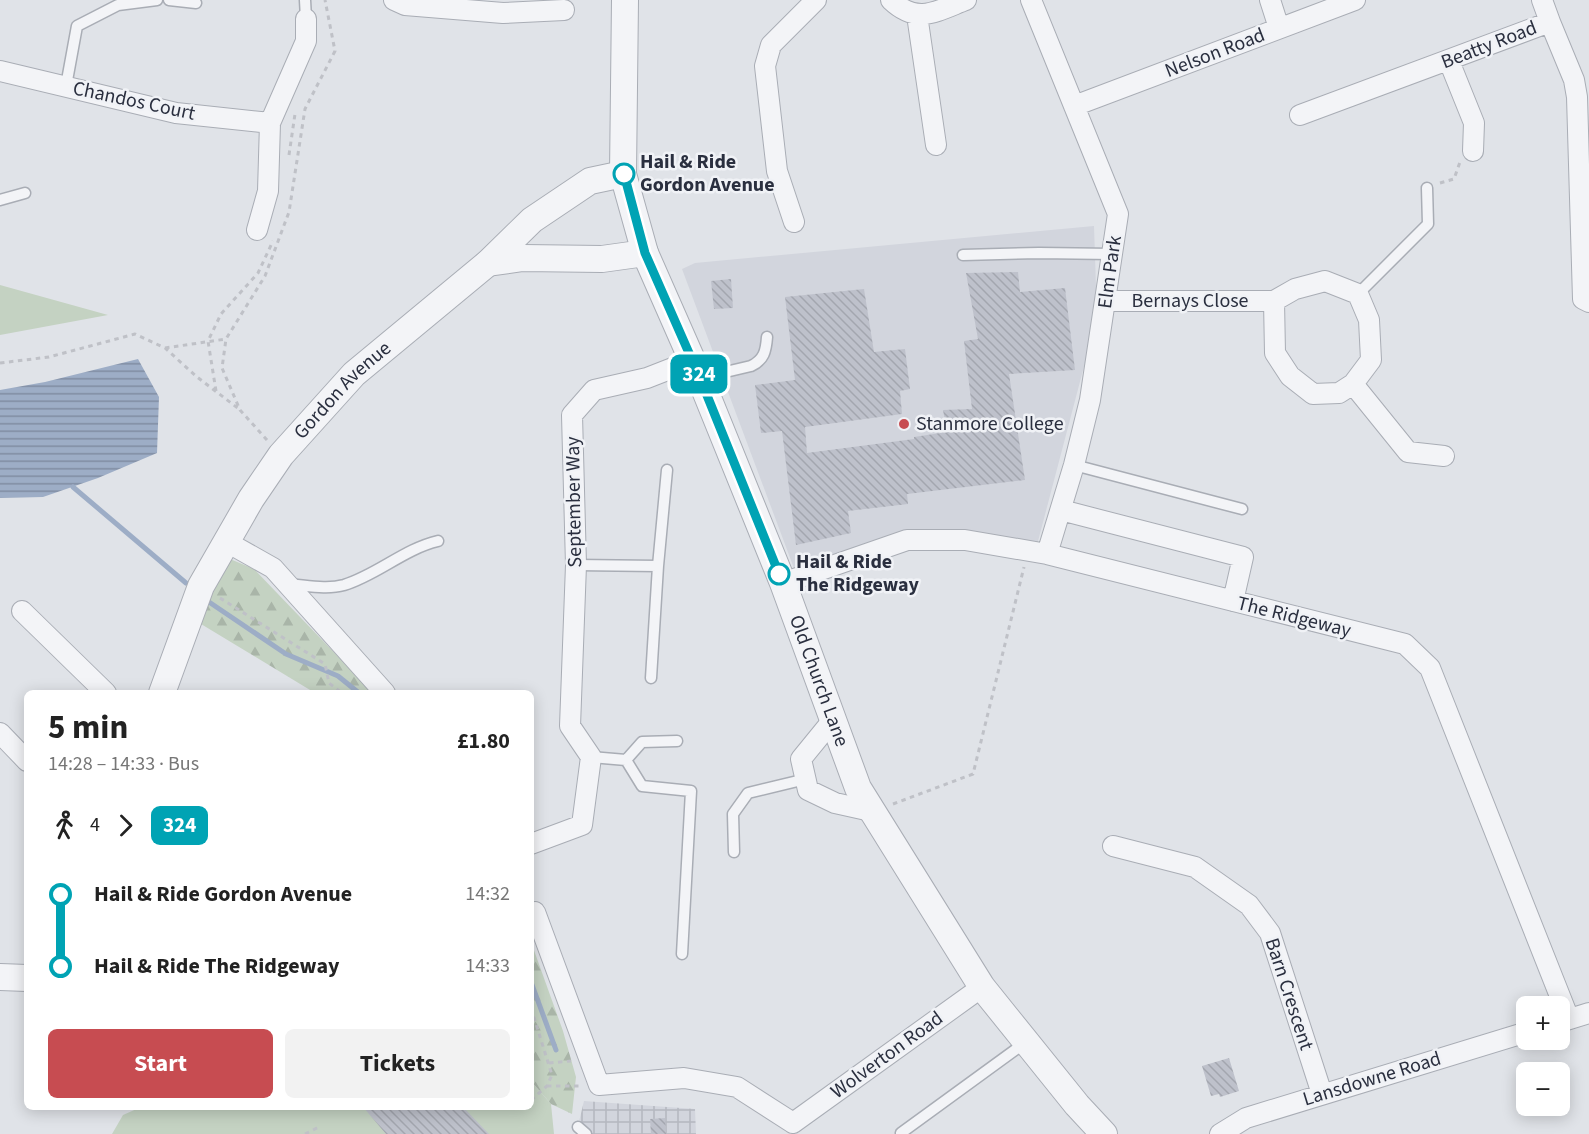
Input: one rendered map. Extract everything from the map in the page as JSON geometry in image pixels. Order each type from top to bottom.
[{"type":"street","points":[[394,0],[405,5],[502,13],[564,10]]},
{"type":"street","name":"Old Church Lane","points":[[625,0],[624,174],[645,253],[697,369],[783,583],[858,788],[982,987],[1077,1105],[1104,1134]]},
{"type":"street","points":[[794,222],[777,171],[765,66],[771,45],[816,0]]},
{"type":"street","points":[[891,0],[901,9],[917,15],[932,13],[966,0]]},
{"type":"street","name":"Elm Park","points":[[1031,0],[1118,214],[1090,400],[1061,510],[1037,553]]},
{"type":"street","points":[[1270,0],[1279,28]]},
{"type":"street","name":"Nelson Road","points":[[1074,106],[1355,0]]},
{"type":"street","points":[[1542,0],[1550,22]]},
{"type":"street","points":[[257,230],[268,191],[270,123],[306,41],[306,10]]},
{"type":"street","points":[[917,15],[936,145]]},
{"type":"street","name":"Beatty Road","points":[[1300,115],[1550,22],[1574,80],[1583,95],[1583,299],[1589,302]]},
{"type":"street","points":[[1449,61],[1474,123],[1473,151]]},
{"type":"street","name":"Chandos Court","points":[[0,71],[122,102],[176,113],[270,123]]},
{"type":"street","name":"Gordon Avenue","points":[[163,690],[201,586],[225,541],[281,455],[354,374],[488,263],[532,220],[590,181],[624,174]]},
{"type":"street","points":[[488,263],[523,258],[602,259],[645,253]]},
{"type":"street","points":[[1325,281],[1358,294],[1369,320],[1371,360],[1353,384],[1340,393],[1313,394],[1290,376],[1275,353],[1274,301],[1295,289],[1325,281]]},
{"type":"street","name":"Bernays Close","points":[[1106,301],[1274,301]]},
{"type":"street","name":"September Way","points":[[591,758],[570,726],[576,565],[572,415],[594,390],[697,369]]},
{"type":"street","points":[[1353,384],[1408,452],[1444,456]]},
{"type":"street","points":[[1061,510],[1243,557],[1233,601]]},
{"type":"street","name":"The Ridgeway","points":[[783,583],[907,540],[965,540],[1037,553],[1405,644],[1431,668],[1555,996]]},
{"type":"street","points":[[225,541],[273,568],[382,690]]},
{"type":"street","points":[[22,611],[103,690]]},
{"type":"street","points":[[832,721],[801,759],[808,790],[835,803],[871,811]]},
{"type":"street","points":[[0,733],[24,758]]},
{"type":"street","points":[[534,843],[582,825],[591,758]]},
{"type":"street","name":"Barn Crescent","points":[[1113,846],[1195,867],[1249,905],[1270,933],[1322,1094]]},
{"type":"street","points":[[535,912],[599,1085]]},
{"type":"street","points":[[0,977],[24,978]]},
{"type":"street","name":"Wolverton Road","points":[[599,1085],[684,1078],[737,1087],[794,1128],[982,987]]},
{"type":"street","points":[[1570,1019],[1589,1013]]},
{"type":"street","name":"Lansdowne Road","points":[[1220,1134],[1248,1126],[1322,1094],[1516,1035]]},
{"type":"lane","points":[[66,86],[77,26],[118,5],[157,0]]},
{"type":"lane","points":[[169,0],[196,3]]},
{"type":"lane","points":[[1358,294],[1428,224],[1427,188]]},
{"type":"lane","points":[[0,200],[25,193]]},
{"type":"lane","points":[[963,255],[1113,254]]},
{"type":"lane","points":[[697,369],[751,366],[759,362],[764,355],[767,337]]},
{"type":"lane","points":[[1074,465],[1242,509]]},
{"type":"lane","points":[[651,678],[667,470]]},
{"type":"lane","points":[[287,584],[334,587],[345,585],[383,568],[421,545],[438,541]]},
{"type":"lane","points":[[576,565],[658,566]]},
{"type":"lane","points":[[626,760],[642,742],[677,741]]},
{"type":"lane","points":[[591,758],[626,760]]},
{"type":"lane","points":[[626,760],[642,786],[691,791],[682,954]]},
{"type":"lane","points":[[734,852],[733,814],[748,793],[806,779]]},
{"type":"lane","points":[[901,1133],[1026,1042]]},
{"type":"path","points":[[240,410],[222,368],[226,339],[265,276],[289,212],[305,109],[334,51],[325,0]]},
{"type":"path","points":[[1427,188],[1454,179],[1462,156],[1473,151]]},
{"type":"path","points":[[0,363],[48,357],[135,334],[165,348],[197,377],[240,410],[281,455]]},
{"type":"path","points":[[165,348],[226,339]]},
{"type":"path","points":[[871,811],[973,774],[1037,553]]},
{"type":"path","points":[[201,586],[325,664],[329,683],[338,690]]},
{"type":"path","points":[[534,1018],[552,1075],[547,1086],[534,1097]]},
{"type":"path","points":[[547,1086],[599,1085]]},
{"type":"path","points":[[305,1134],[319,1127]]},
{"type":"shaded area","name":"Stanmore College","points":[[1094,226],[1097,317],[1037,545],[920,531],[795,571],[682,269],[695,263]]},
{"type":"shaded area","points":[[584,1101],[695,1109],[696,1134],[576,1134]]},
{"type":"green space","points":[[0,285],[108,315],[0,335]]},
{"type":"green space","points":[[230,559],[254,569],[370,690],[310,690],[201,624],[216,580]]},
{"type":"green space","points":[[534,950],[563,1031],[576,1077],[572,1114],[551,1104],[534,1084]]},
{"type":"green space","points":[[534,1084],[551,1104],[554,1134],[112,1134],[123,1115],[134,1110],[534,1110]]},
{"type":"water","points":[[138,359],[159,397],[157,453],[98,478],[43,497],[0,498],[0,390],[45,382]]},
{"type":"building","points":[[1018,272],[1020,292],[1065,288],[1075,370],[1009,374],[1025,480],[907,494],[908,504],[848,511],[851,533],[796,545],[782,431],[761,433],[755,385],[795,380],[785,297],[864,289],[874,352],[905,349],[910,389],[900,391],[902,414],[805,427],[807,453],[914,439],[914,437],[947,432],[943,410],[972,409],[964,341],[978,339],[966,273]]},
{"type":"building","points":[[731,279],[733,308],[714,309],[711,281]]},
{"type":"building","points":[[1229,1058],[1239,1091],[1220,1097],[1219,1094],[1211,1096],[1202,1066]]},
{"type":"building","points":[[366,1110],[466,1110],[489,1134],[386,1134]]},
{"type":"building","points":[[665,1118],[666,1134],[651,1134],[650,1119]]},
{"type":"waterway","points":[[73,487],[186,583]]},
{"type":"waterway","points":[[209,602],[286,654],[338,676],[355,690]]},
{"type":"waterway","points":[[534,990],[556,1050]]},
{"type":"bus line","name":"324","points":[[624,174],[645,253],[700,378],[779,574]]},
{"type":"place","name":"Hail & Ride Gordon Avenue","points":[[624,174]]},
{"type":"place","name":"Stanmore College","points":[[904,424]]},
{"type":"place","name":"Hail & Ride The Ridgeway","points":[[779,574]]}]
